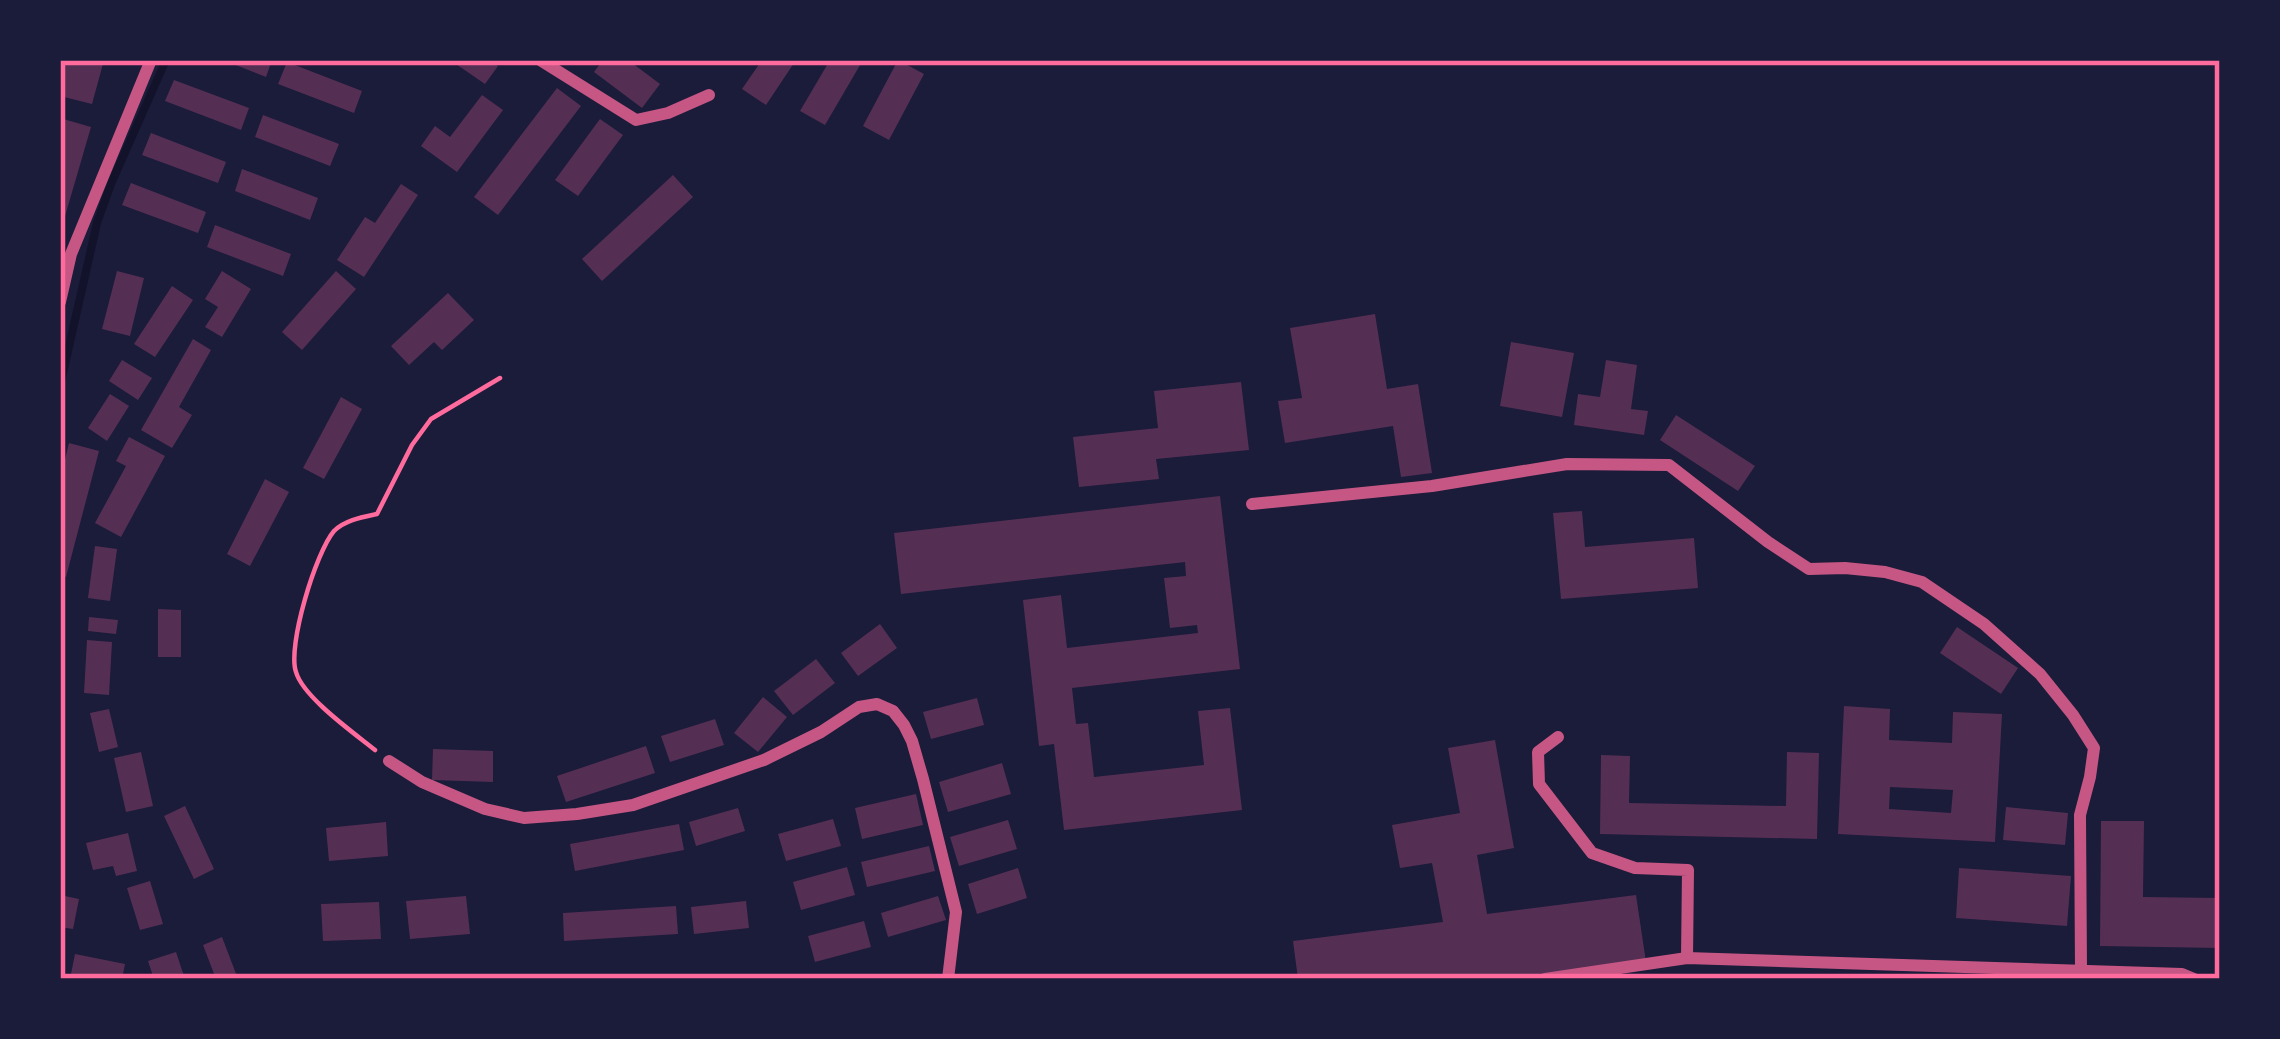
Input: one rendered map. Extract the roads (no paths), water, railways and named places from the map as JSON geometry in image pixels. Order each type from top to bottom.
[{"type":"street","points":[[60,302],[71,254],[151,60]]},
{"type":"street","points":[[540,60],[636,120],[668,113],[710,95]]},
{"type":"street","points":[[1252,504],[1432,486],[1567,464],[1669,465],[1809,569],[1886,572],[1922,582],[1984,624],[2040,674],[2094,748],[2080,815],[2081,970]]},
{"type":"street","points":[[388,760],[422,782],[485,809],[524,818],[577,814],[634,805],[764,760],[860,707],[877,704],[892,711],[912,741],[933,819],[956,912],[948,979]]},
{"type":"street","points":[[1558,737],[1538,752],[1539,784],[1592,853],[1635,868],[1688,870],[1687,958]]},
{"type":"street","points":[[1545,979],[1687,958],[2182,974],[2194,979]]},
{"type":"street","points":[[1663,979],[1664,962]]},
{"type":"waterway","points":[[60,386],[97,223],[166,60]]}]
